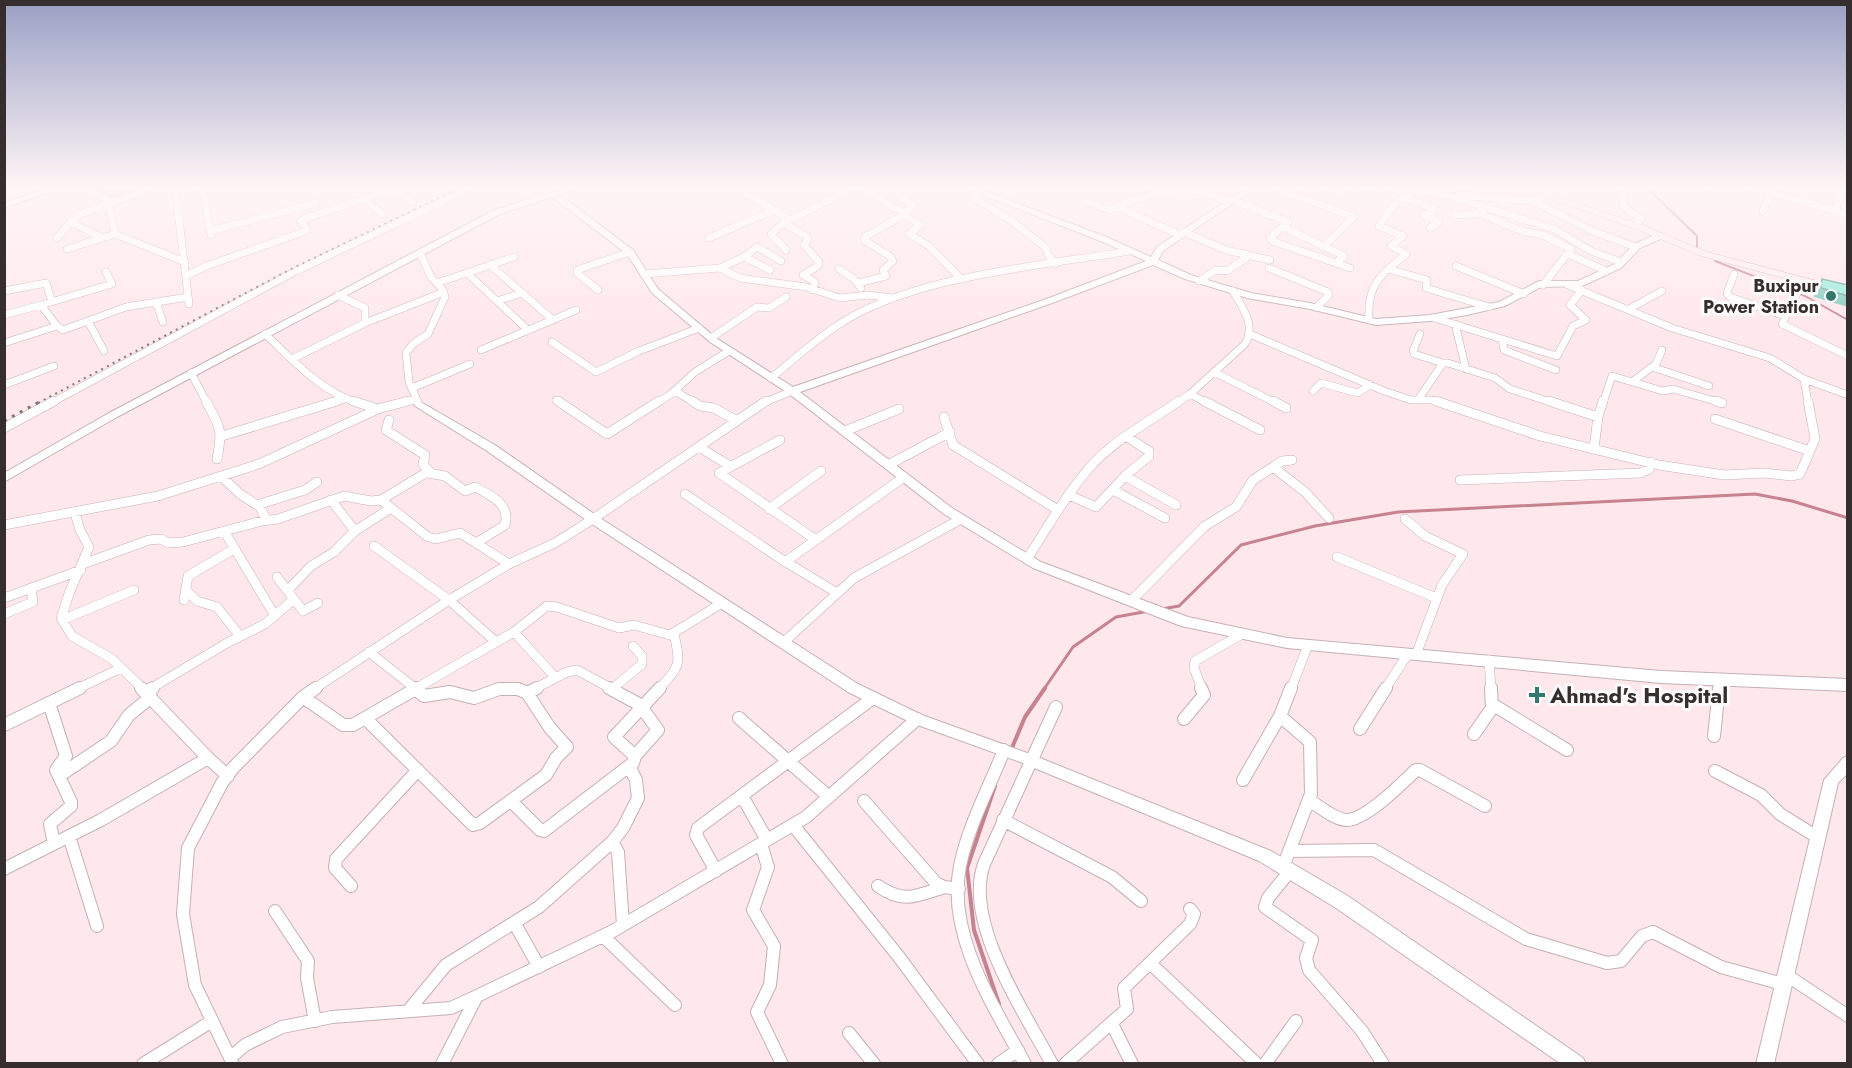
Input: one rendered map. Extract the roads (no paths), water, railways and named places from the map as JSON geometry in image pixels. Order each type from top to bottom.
[{"type":"main road","points":[[1660,236],[1704,254],[1848,292]]},
{"type":"street","points":[[98,236],[102,238]]},
{"type":"street","points":[[67,249],[109,236]]},
{"type":"street","points":[[120,236],[185,262]]},
{"type":"street","points":[[41,305],[57,326],[63,330],[126,307],[189,301],[182,236]]},
{"type":"street","points":[[186,276],[292,236]]},
{"type":"street","points":[[4,428],[231,306],[369,236]]},
{"type":"street","points":[[4,478],[113,415],[451,236]]},
{"type":"street","points":[[609,236],[630,252],[655,291],[711,338],[792,391],[961,519],[1036,565],[1178,620],[1308,645],[1661,677],[1848,685]]},
{"type":"street","points":[[709,238],[714,236]]},
{"type":"street","points":[[757,247],[756,242],[768,236]]},
{"type":"street","points":[[773,236],[786,250]]},
{"type":"street","points":[[806,236],[808,239],[804,245],[819,262],[818,266],[803,275],[815,282],[813,290]]},
{"type":"street","points":[[858,283],[886,276],[883,270],[893,260],[864,238],[867,236]]},
{"type":"street","points":[[912,236],[929,246],[961,279]]},
{"type":"street","points":[[1030,236],[1047,249],[1047,254],[1055,264]]},
{"type":"street","points":[[1095,236],[1199,281],[1250,296],[1317,307],[1376,322],[1434,318],[1489,307],[1524,294],[1539,284],[1579,284],[1622,262],[1635,247],[1660,236]]},
{"type":"street","points":[[917,719],[829,797],[793,825],[603,936],[450,1008],[315,1021],[282,1027],[245,1044],[232,1061],[195,985],[183,914],[185,863],[188,848],[233,768],[303,697],[449,600],[509,564],[555,543],[593,519],[770,399],[1052,300],[1152,262],[1160,249],[1178,236]]},
{"type":"street","points":[[1188,236],[1246,258],[1270,260]]},
{"type":"street","points":[[1274,236],[1270,240],[1350,268]]},
{"type":"street","points":[[1305,236],[1312,242],[1344,256],[1336,262]]},
{"type":"street","points":[[1323,247],[1335,236]]},
{"type":"street","points":[[1369,320],[1369,298],[1388,269],[1406,255],[1391,246],[1402,236]]},
{"type":"street","points":[[1543,285],[1571,251],[1569,247],[1545,236]]},
{"type":"street","points":[[1566,236],[1591,251],[1622,262]]},
{"type":"street","points":[[1605,236],[1635,247]]},
{"type":"street","points":[[644,274],[720,268],[744,257],[757,247]]},
{"type":"street","points":[[757,247],[781,261]]},
{"type":"street","points":[[771,378],[836,326],[892,298],[961,279],[1129,251],[1160,249]]},
{"type":"street","points":[[420,252],[431,277],[444,292],[445,297],[428,334],[413,344],[406,353],[412,388],[418,401],[518,466],[593,519],[854,688],[917,719],[1027,759],[1287,863],[1577,1064]]},
{"type":"street","points":[[598,290],[577,273],[577,270],[630,252]]},
{"type":"street","points":[[1568,254],[1605,272]]},
{"type":"street","points":[[437,283],[513,257]]},
{"type":"street","points":[[744,257],[770,270]]},
{"type":"street","points":[[1199,281],[1216,270],[1227,271],[1246,258]]},
{"type":"street","points":[[490,265],[552,320]]},
{"type":"street","points":[[1456,266],[1524,294]]},
{"type":"street","points":[[720,268],[740,278],[813,290],[844,299],[865,295],[892,298]]},
{"type":"street","points":[[1269,268],[1328,292],[1329,295],[1317,307]]},
{"type":"street","points":[[839,269],[858,283],[865,295]]},
{"type":"street","points":[[1388,269],[1427,280],[1426,288],[1489,307]]},
{"type":"street","points":[[4,315],[112,284],[106,272]]},
{"type":"street","points":[[467,273],[528,330]]},
{"type":"street","points":[[1734,274],[1727,293],[1730,297],[1785,316]]},
{"type":"street","points":[[1803,281],[1782,324],[1784,327],[1848,356]]},
{"type":"street","points":[[4,291],[46,283],[52,302]]},
{"type":"street","points":[[1568,285],[1672,328],[1770,358],[1804,379],[1848,395]]},
{"type":"street","points":[[1434,318],[1553,355],[1560,354],[1573,326],[1586,320],[1570,304],[1582,290]]},
{"type":"street","points":[[1027,559],[1069,495],[1090,467],[1109,448],[1190,394],[1245,344],[1252,334],[1251,324],[1233,291]]},
{"type":"street","points":[[1629,309],[1662,291]]},
{"type":"street","points":[[292,359],[365,323],[444,292]]},
{"type":"street","points":[[497,301],[522,293]]},
{"type":"street","points":[[338,295],[365,308],[365,323]]},
{"type":"street","points":[[711,338],[757,307],[770,308],[786,297]]},
{"type":"street","points":[[156,303],[163,322]]},
{"type":"street","points":[[481,350],[576,310]]},
{"type":"street","points":[[88,321],[104,351]]},
{"type":"street","points":[[1455,324],[1466,369]]},
{"type":"street","points":[[4,343],[57,326]]},
{"type":"street","points":[[552,342],[596,372],[639,351],[699,328]]},
{"type":"street","points":[[265,334],[322,386],[345,399],[378,409]]},
{"type":"street","points":[[1252,334],[1370,385],[1411,400],[1432,400],[1532,434],[1650,462],[1725,475],[1764,473],[1797,476],[1800,474],[1815,433],[1804,379]]},
{"type":"street","points":[[1420,334],[1413,351],[1414,354],[1466,369],[1501,381],[1510,389],[1598,417]]},
{"type":"street","points":[[1503,339],[1504,350],[1556,370]]},
{"type":"street","points":[[1633,381],[1656,364],[1662,350]]},
{"type":"street","points":[[556,400],[607,434],[675,391],[695,372],[729,351]]},
{"type":"street","points":[[1418,400],[1443,363]]},
{"type":"street","points":[[412,388],[470,364]]},
{"type":"street","points":[[4,385],[54,366]]},
{"type":"street","points":[[1652,367],[1709,386]]},
{"type":"street","points":[[1214,372],[1286,408]]},
{"type":"street","points":[[191,374],[220,427],[222,436],[217,459]]},
{"type":"street","points":[[1594,448],[1598,417],[1610,378],[1614,376],[1663,391],[1672,389],[1722,403]]},
{"type":"street","points":[[1313,392],[1321,383],[1358,393],[1370,385]]},
{"type":"street","points":[[675,391],[700,406],[714,408],[736,421]]},
{"type":"street","points":[[1190,394],[1260,430]]},
{"type":"street","points":[[222,436],[345,399]]},
{"type":"street","points":[[4,525],[158,496],[259,464],[378,409],[418,401]]},
{"type":"street","points":[[845,431],[899,409]]},
{"type":"street","points":[[944,417],[950,425],[952,445],[1058,510]]},
{"type":"street","points":[[1715,419],[1810,451]]},
{"type":"street","points":[[389,420],[386,430],[425,455],[426,459],[423,463],[428,473]]},
{"type":"street","points":[[888,465],[950,432]]},
{"type":"street","points":[[1069,495],[1096,507],[1150,453],[1127,436]]},
{"type":"street","points":[[780,440],[721,471],[720,476],[816,540]]},
{"type":"street","points":[[699,447],[730,466]]},
{"type":"street","points":[[1136,603],[1205,526],[1236,507],[1253,480],[1282,462],[1292,460]]},
{"type":"street","points":[[1460,480],[1641,473],[1649,469],[1650,462]]},
{"type":"street","points":[[1273,467],[1305,492],[1329,518]]},
{"type":"street","points":[[769,509],[821,471]]},
{"type":"street","points":[[4,598],[148,540],[161,539],[168,543],[176,543],[294,513],[350,495],[368,502],[381,501],[428,473],[445,476],[465,491],[475,488],[503,506],[507,512],[505,525],[476,543]]},
{"type":"street","points":[[220,476],[240,494],[257,505],[266,520]]},
{"type":"street","points":[[1125,476],[1176,505]]},
{"type":"street","points":[[785,562],[904,477]]},
{"type":"street","points":[[257,505],[305,490],[317,482]]},
{"type":"street","points":[[1113,490],[1165,518]]},
{"type":"street","points":[[686,494],[785,562],[837,593]]},
{"type":"street","points":[[288,496],[294,513]]},
{"type":"street","points":[[331,500],[356,531]]},
{"type":"street","points":[[381,501],[428,537],[436,538],[460,533],[509,564]]},
{"type":"street","points":[[59,776],[111,741],[129,715],[149,694],[275,616],[311,566],[334,552],[356,531],[391,507]]},
{"type":"street","points":[[75,513],[80,530],[89,547],[82,567],[65,600],[62,620],[72,636],[112,659],[149,694],[228,777]]},
{"type":"street","points":[[784,642],[854,578],[961,519]]},
{"type":"street","points":[[1360,729],[1412,655],[1436,598],[1463,554],[1425,536],[1405,519]]},
{"type":"street","points":[[224,531],[275,616]]},
{"type":"street","points":[[374,546],[449,600],[496,642]]},
{"type":"street","points":[[234,549],[188,576],[186,596],[216,608],[240,636]]},
{"type":"street","points":[[1337,557],[1436,598]]},
{"type":"street","points":[[277,577],[303,610],[318,603]]},
{"type":"street","points":[[4,614],[33,602],[31,589]]},
{"type":"street","points":[[62,620],[134,590]]},
{"type":"street","points":[[303,697],[343,725],[353,724],[366,719],[514,632],[540,610],[551,605],[619,628],[634,625],[674,634],[722,603]]},
{"type":"street","points":[[514,632],[555,677]]},
{"type":"street","points":[[408,1011],[440,972],[453,960],[515,924],[557,893],[612,842],[623,828],[638,798],[638,787],[632,761],[614,737],[673,675],[679,664],[674,634]]},
{"type":"street","points":[[1184,719],[1204,695],[1194,668],[1195,660],[1242,634]]},
{"type":"street","points":[[1243,780],[1280,716],[1308,645]]},
{"type":"street","points":[[612,689],[642,664],[642,656],[633,646]]},
{"type":"street","points":[[366,719],[473,825],[480,823],[546,775],[556,758],[567,747],[550,728],[527,693],[518,689],[499,689],[474,699],[450,692],[424,696],[369,652]]},
{"type":"street","points":[[1474,734],[1492,704],[1489,660]]},
{"type":"street","points":[[4,725],[121,668]]},
{"type":"street","points":[[511,801],[540,830],[544,831],[632,761],[658,730],[643,708],[577,670],[555,677],[527,693]]},
{"type":"street","points":[[1714,736],[1720,680]]},
{"type":"street","points":[[716,871],[696,831],[873,698]]},
{"type":"street","points":[[49,703],[66,756],[57,766],[59,776],[71,802],[71,806],[50,824],[54,843]]},
{"type":"street","points":[[1492,704],[1567,750]]},
{"type":"street","points":[[1052,1064],[991,944],[980,911],[978,880],[1027,759],[1056,707]]},
{"type":"street","points":[[1280,716],[1310,742],[1308,754],[1312,788],[1287,863],[1265,907],[1312,940],[1306,958],[1309,970],[1362,1031],[1383,1064]]},
{"type":"street","points":[[739,718],[829,797]]},
{"type":"street","points":[[1006,751],[963,858],[959,889],[965,935],[972,960],[1025,1064]]},
{"type":"street","points":[[4,868],[101,820],[208,758]]},
{"type":"street","points":[[1765,1064],[1831,780],[1847,763]]},
{"type":"street","points":[[351,886],[335,868],[336,859],[418,770]]},
{"type":"street","points":[[1309,800],[1339,818],[1348,820],[1380,803],[1416,770],[1420,770],[1485,806]]},
{"type":"street","points":[[1714,771],[1761,795],[1780,814],[1817,837]]},
{"type":"street","points":[[742,796],[764,842],[768,867],[753,910],[774,946],[771,985],[757,1012],[782,1064]]},
{"type":"street","points":[[864,801],[936,883],[944,887],[959,889]]},
{"type":"street","points":[[1003,820],[1112,878],[1141,901]]},
{"type":"street","points":[[793,825],[899,957],[978,1064]]},
{"type":"street","points":[[69,836],[98,926]]},
{"type":"street","points":[[612,842],[618,852],[623,925]]},
{"type":"street","points":[[1287,863],[1374,850],[1508,930],[1539,943],[1607,963],[1621,961],[1642,936],[1653,932],[1721,967],[1784,979],[1848,1016]]},
{"type":"street","points":[[878,886],[896,899],[944,887]]},
{"type":"street","points":[[1065,1064],[1127,1009],[1124,988],[1190,924],[1194,914],[1190,909]]},
{"type":"street","points":[[275,911],[308,961],[307,978],[315,1021]]},
{"type":"street","points":[[515,924],[539,967]]},
{"type":"street","points":[[603,936],[675,1005]]},
{"type":"street","points":[[1150,963],[1257,1064]]},
{"type":"street","points":[[442,1064],[477,996]]},
{"type":"street","points":[[143,1064],[212,1021]]},
{"type":"street","points":[[1265,1064],[1296,1021]]},
{"type":"street","points":[[1112,1024],[1132,1064]]},
{"type":"street","points":[[849,1033],[874,1064]]},
{"type":"street","points":[[998,1064],[1018,1050]]},
{"type":"waterway","points":[[1697,236],[1697,249]]},
{"type":"waterway","points":[[1715,261],[1805,296],[1848,320]]},
{"type":"waterway","points":[[1162,609],[1179,606],[1241,545],[1315,526],[1398,512],[1755,494],[1792,501],[1848,518]]},
{"type":"waterway","points":[[1044,689],[1073,647],[1116,617],[1149,611]]},
{"type":"waterway","points":[[1011,750],[1025,717],[1045,688]]},
{"type":"waterway","points":[[995,786],[967,868],[974,930],[999,1004]]},
{"type":"railway","points":[[38,403],[289,270],[360,236]]},
{"type":"railway","points":[[4,421],[41,401]]},
{"type":"place","name":"Buxipur Power Station","points":[[1831,296]]},
{"type":"place","name":"Ahmad's Hospital","points":[[1537,695]]}]
